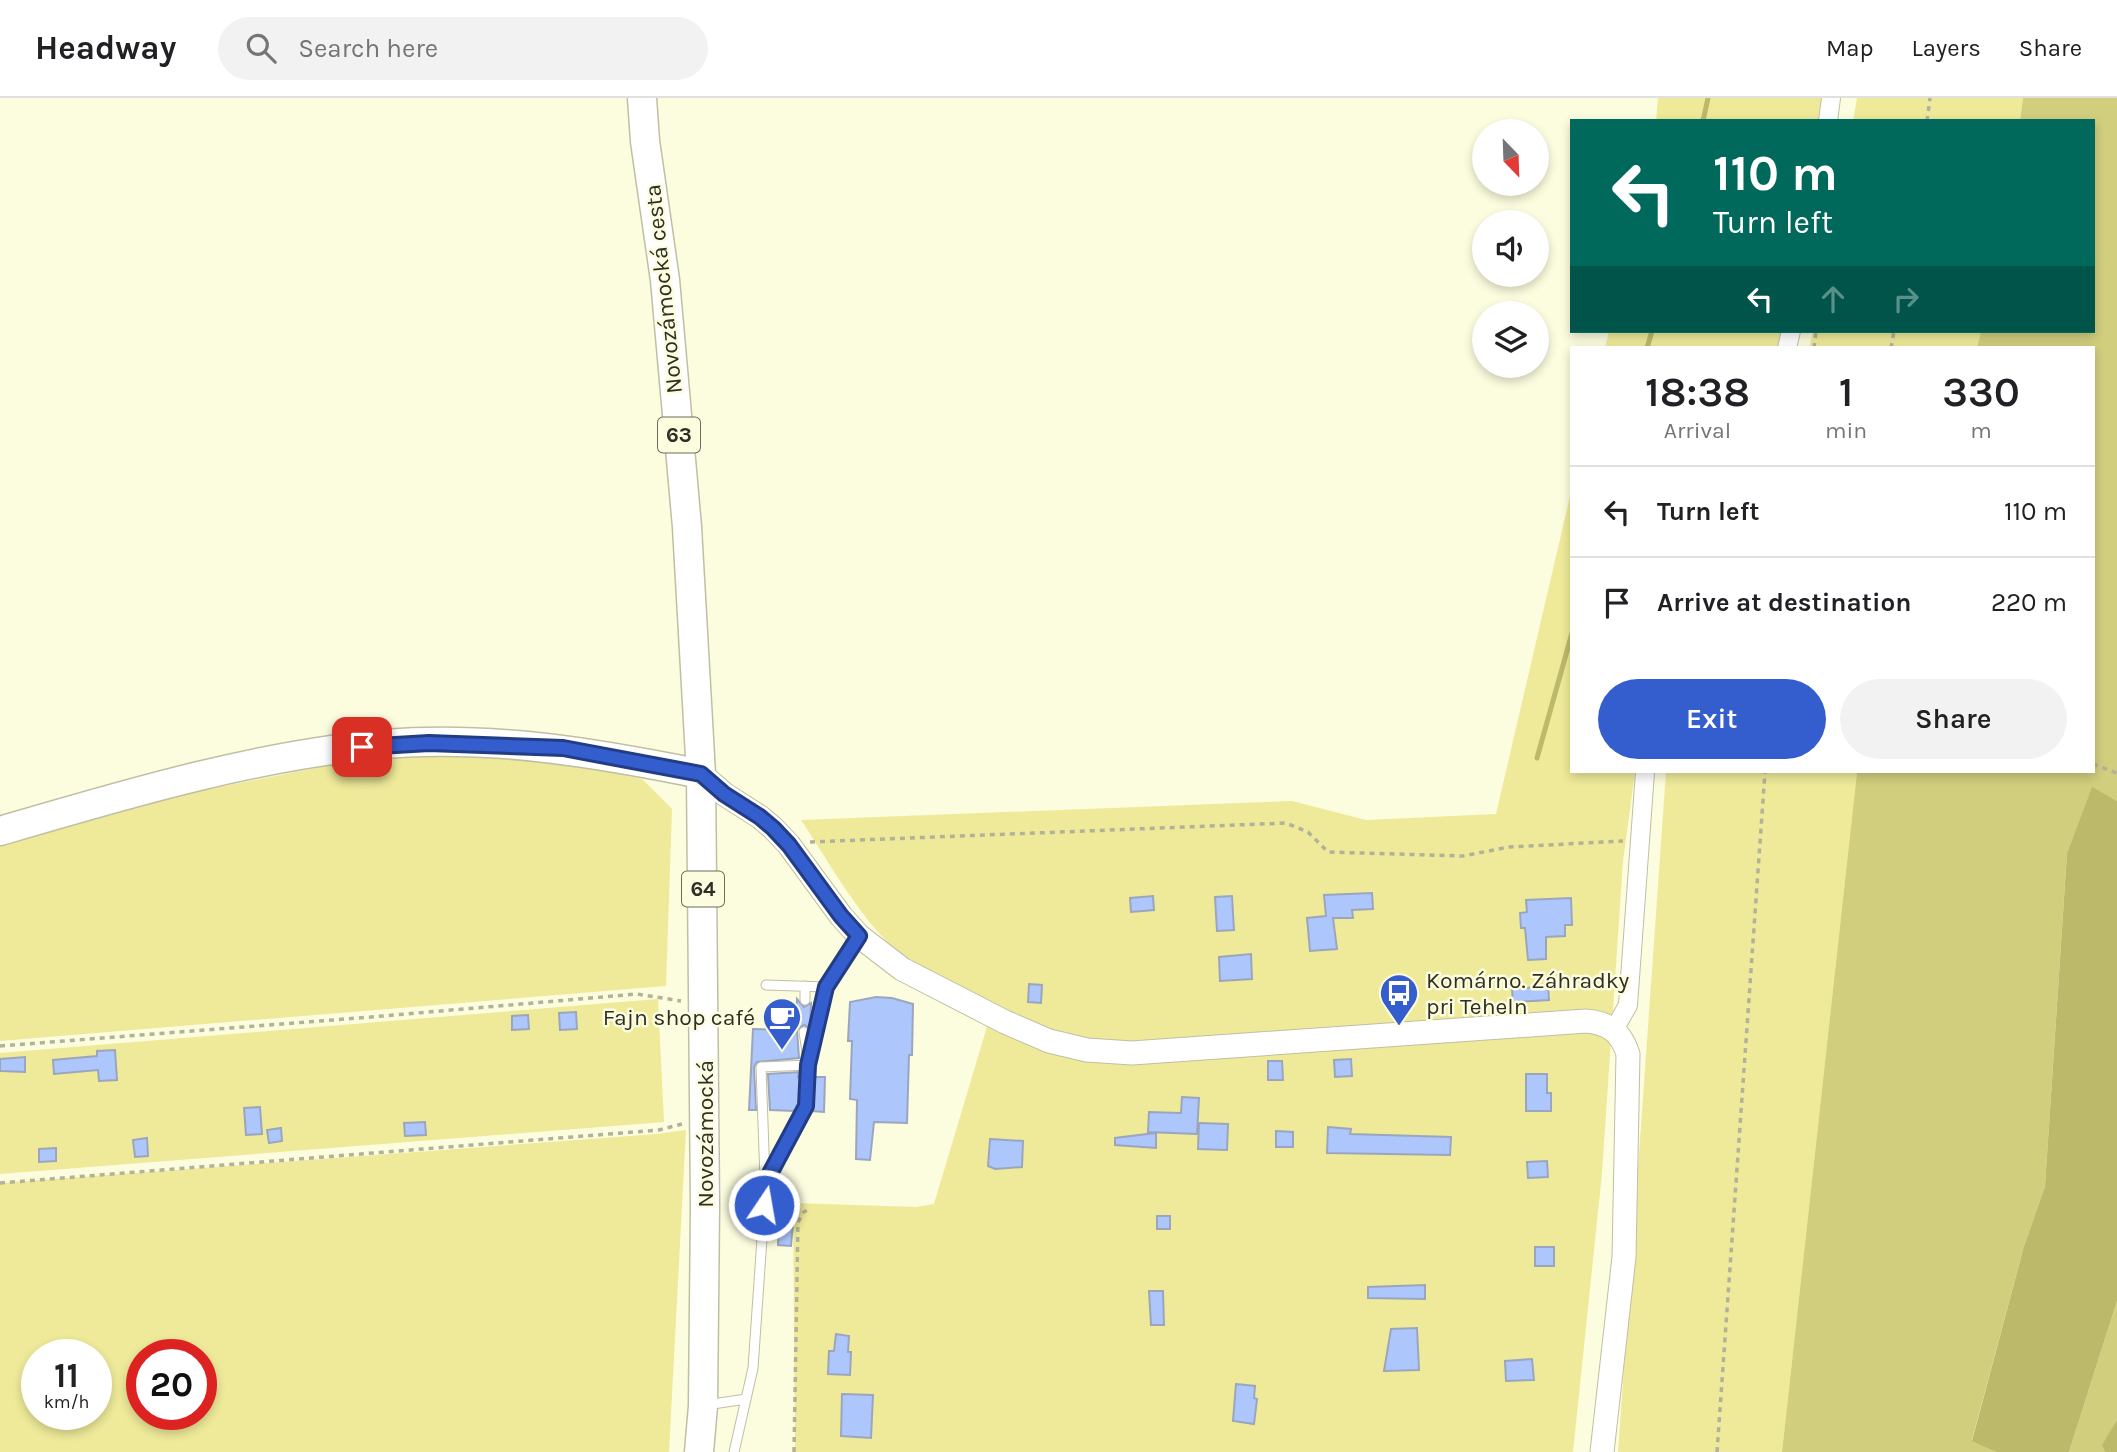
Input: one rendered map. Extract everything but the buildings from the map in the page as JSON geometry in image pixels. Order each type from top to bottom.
[{"type":"main road","name":"Novozámocká cesta","points":[[642,98],[645,141],[665,280],[687,527],[701,774]]},
{"type":"main road","points":[[0,831],[136,793],[228,771],[384,744],[493,744],[563,748],[701,774]]},
{"type":"main road","name":"Novozámocká","points":[[699,1452],[703,1406],[705,1119],[701,774]]},
{"type":"street","points":[[1828,119],[1830,98]]},
{"type":"street","points":[[1614,1030],[1628,1005],[1645,773]]},
{"type":"street","points":[[701,774],[724,794],[760,817],[789,845],[841,916],[859,936],[892,962],[932,986],[1049,1041],[1087,1050],[1132,1053],[1586,1021],[1599,1022],[1614,1030],[1625,1044],[1628,1054],[1624,1257],[1602,1452]]},
{"type":"lane","points":[[808,1065],[826,987],[859,936]]},
{"type":"lane","points":[[766,985],[826,987]]},
{"type":"lane","points":[[805,986],[805,1000]]},
{"type":"lane","points":[[766,1181],[806,1106],[808,1065],[804,1032]]},
{"type":"lane","points":[[733,1452],[753,1368],[766,1181],[761,1067],[808,1065]]},
{"type":"lane","points":[[703,1406],[746,1399]]},
{"type":"path","points":[[1927,119],[1930,98]]},
{"type":"path","points":[[2095,765],[2117,772]]},
{"type":"path","points":[[1717,1452],[1765,773]]},
{"type":"path","points":[[789,845],[813,841],[1286,823],[1308,832],[1328,852],[1463,856],[1509,847],[1639,840]]},
{"type":"path","points":[[0,1046],[637,994],[704,1005]]},
{"type":"path","points":[[0,1183],[659,1129],[705,1119]]},
{"type":"path","points":[[794,1452],[799,1222],[804,1212],[809,1209]]},
{"type":"shaded area","points":[[1658,98],[1824,98],[1823,119],[1656,119]]},
{"type":"shaded area","points":[[1857,98],[2023,98],[2020,119],[1853,119]]},
{"type":"shaded area","points":[[2023,98],[2117,98],[2117,801],[2092,788],[2067,853],[2045,1186],[2024,1246],[1972,1440],[1996,1452],[1782,1452],[1857,773],[2095,773],[2095,346],[1977,346],[1981,333],[2095,333],[2095,119],[2020,119]]},
{"type":"shaded area","points":[[1609,333],[1782,333],[1778,346],[1605,346]]},
{"type":"shaded area","points":[[1813,333],[1981,333],[1977,346],[1809,346]]},
{"type":"shaded area","points":[[1570,496],[1570,773],[1635,773],[1623,861],[1602,1173],[1573,1452],[795,1452],[793,1203],[916,1207],[934,1204],[992,1003],[937,980],[895,949],[860,909],[801,820],[1292,801],[1366,820],[1496,814]]},
{"type":"shaded area","points":[[413,756],[507,756],[642,779],[672,809],[666,986],[0,1041],[0,841],[134,804],[321,767]]},
{"type":"shaded area","points":[[1666,773],[1857,773],[1782,1452],[1618,1452]]},
{"type":"shaded area","points":[[2092,787],[2117,801],[2117,1301],[2069,1452],[1996,1452],[1972,1441],[2024,1246],[2045,1186],[2067,853]]},
{"type":"shaded area","points":[[658,999],[664,1122],[0,1174],[0,1053]]},
{"type":"shaded area","points":[[686,1130],[669,1452],[0,1452],[0,1183]]},
{"type":"shaded area","points":[[2117,1301],[2117,1420],[2103,1445],[2105,1452],[2069,1452]]},
{"type":"shaded area","points":[[2117,1420],[2117,1452],[2105,1452],[2102,1445]]},
{"type":"waterway","points":[[1703,119],[1708,98]]},
{"type":"waterway","points":[[1648,346],[1651,333]]},
{"type":"waterway","points":[[1537,758],[1570,640]]},
{"type":"place","name":"Komárno. Záhradky pri Teheln","points":[[1399,1027]]},
{"type":"place","name":"Fajn shop café","points":[[782,1051]]},
{"type":"route","points":[[362,747],[429,743],[563,748],[701,774],[724,794],[760,817],[789,845],[825,896],[859,936],[826,987],[808,1065],[806,1106],[766,1181],[764,1205]]}]
